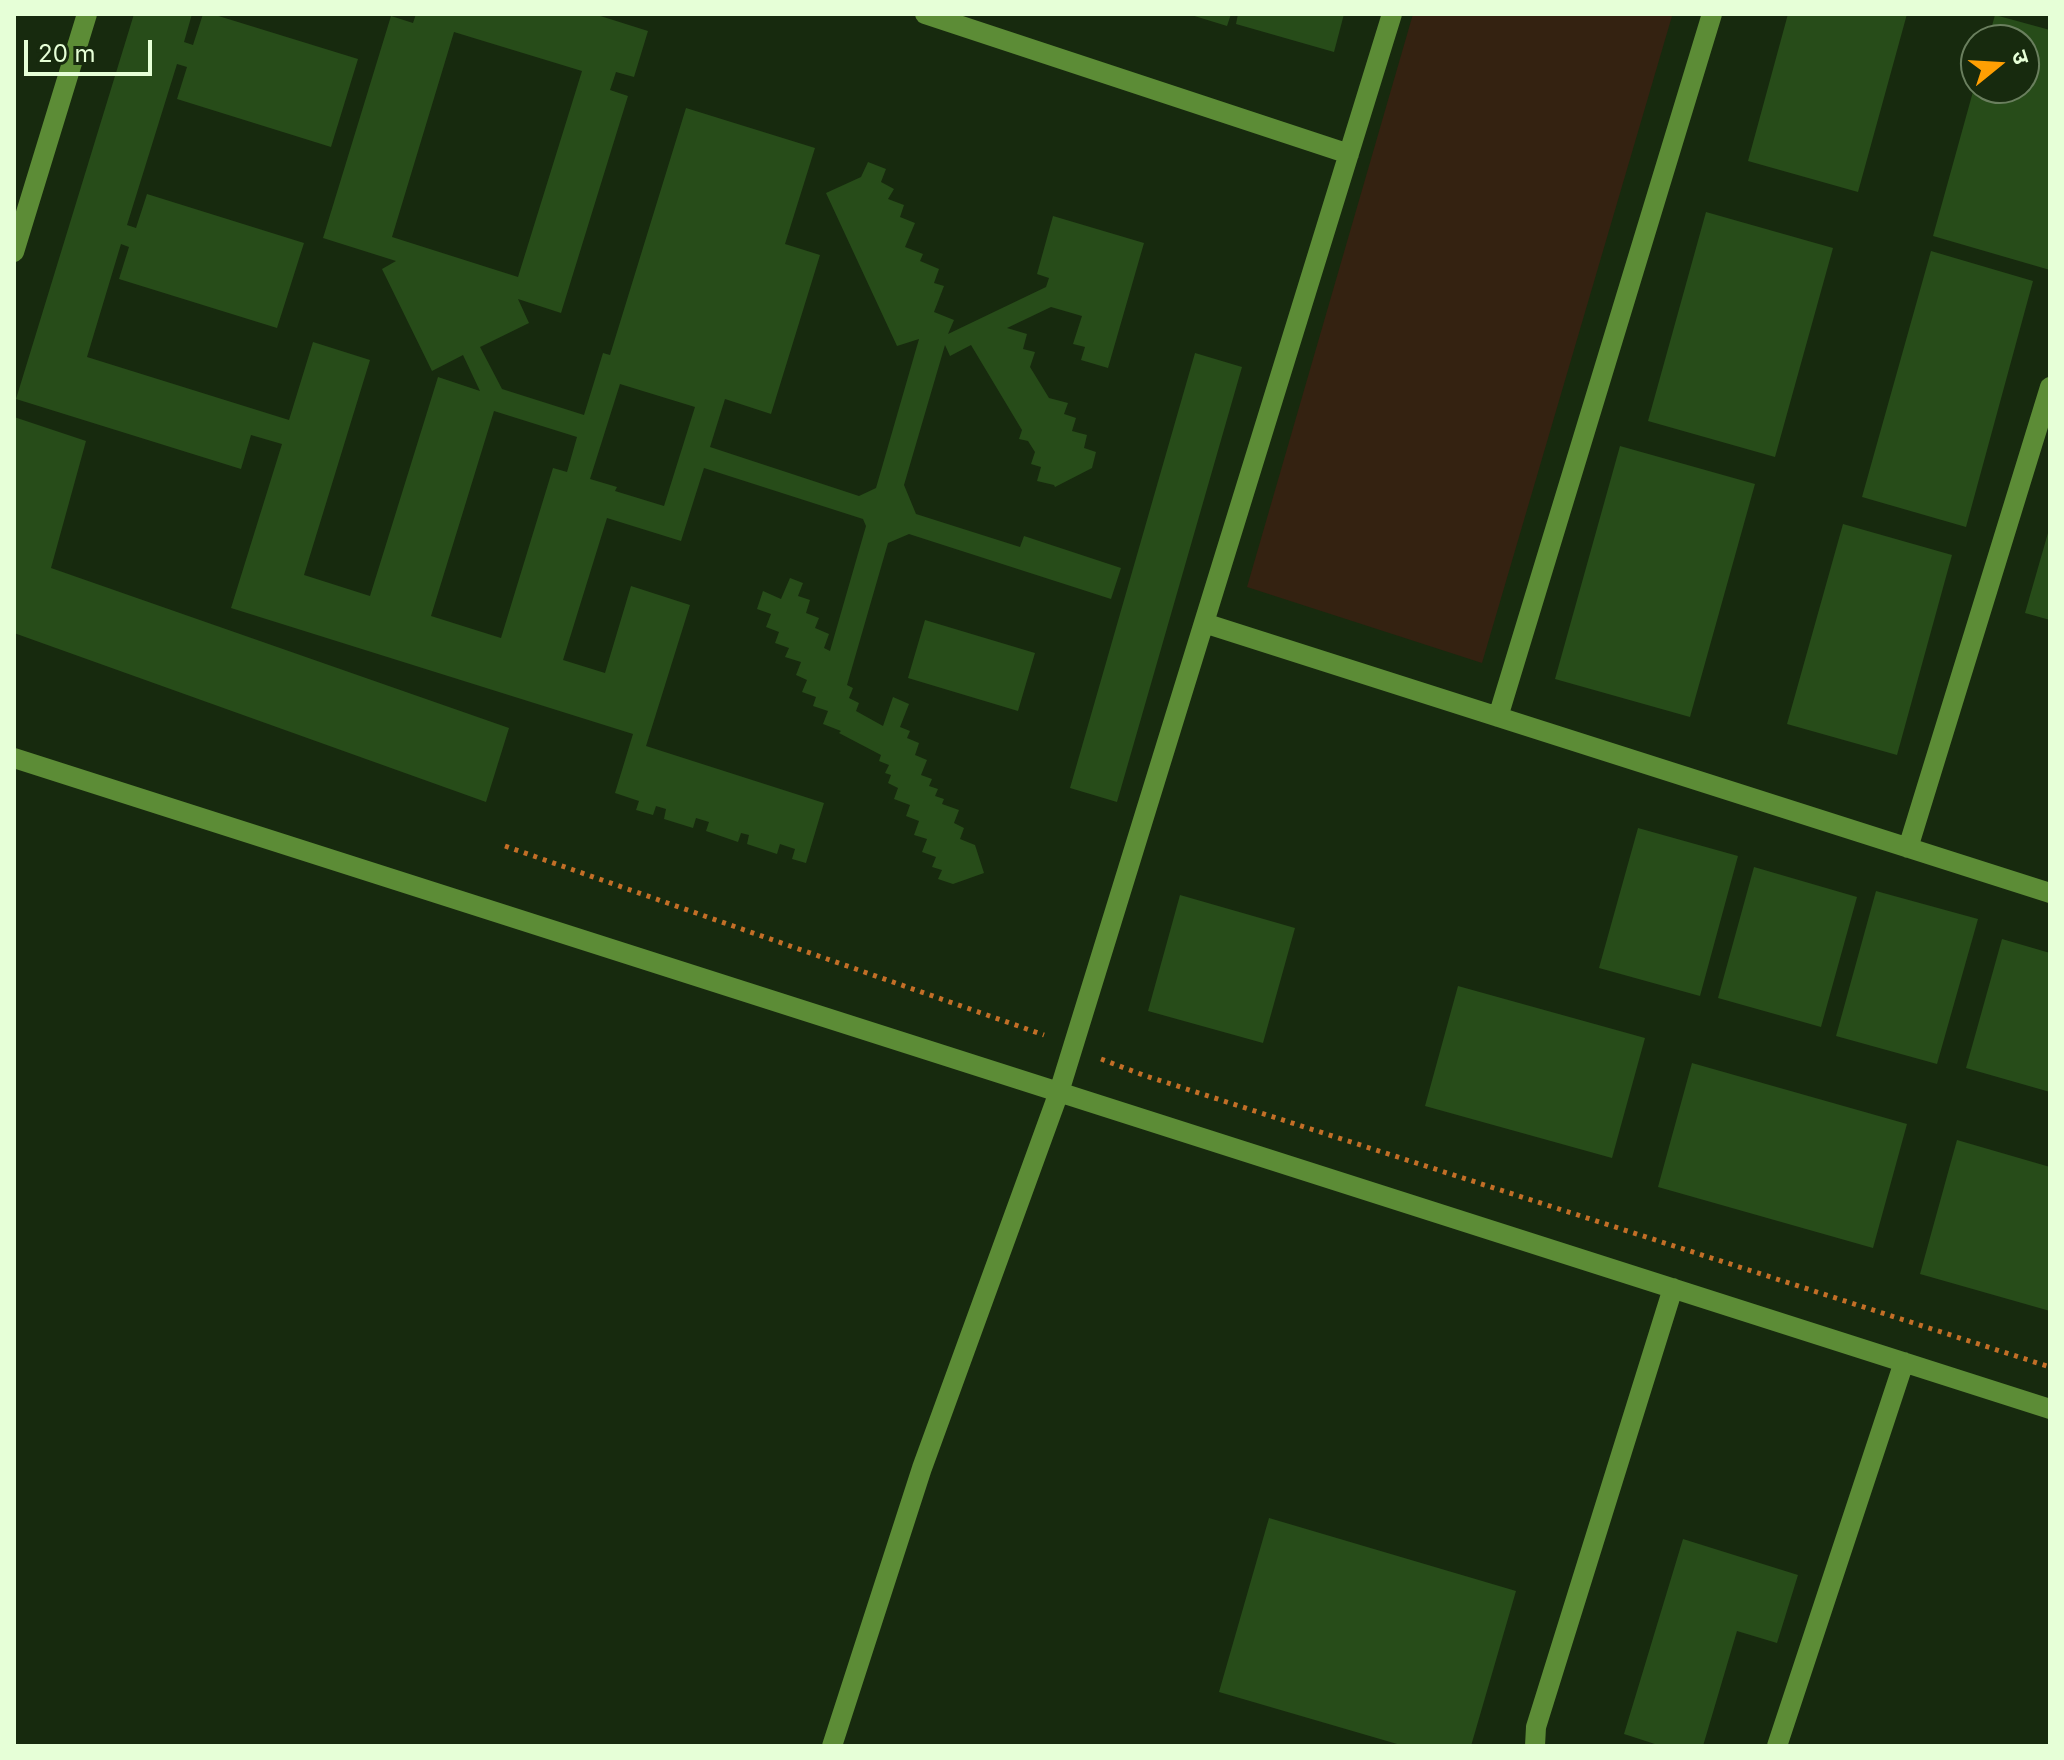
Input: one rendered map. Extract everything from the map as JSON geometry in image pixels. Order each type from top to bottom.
[{"type":"street","points":[[14,252],[87,14]]},
{"type":"street","points":[[925,14],[1349,154]]},
{"type":"street","points":[[832,1746],[922,1468],[1059,1092],[1392,14]]},
{"type":"street","points":[[1498,717],[1712,14]]},
{"type":"street","points":[[1908,848],[2050,387]]},
{"type":"street","points":[[1204,623],[2050,893]]},
{"type":"street","points":[[14,758],[2050,1409]]},
{"type":"street","points":[[1535,1746],[1536,1727],[1673,1288]]},
{"type":"street","points":[[1777,1746],[1904,1362]]},
{"type":"path","points":[[505,846],[1043,1035],[1143,1075],[2050,1367]]},
{"type":"shaded area","points":[[1413,14],[1672,16],[1482,663],[1247,587]]},
{"type":"building","points":[[134,14],[192,14],[184,42],[193,45],[203,14],[212,14],[358,59],[331,147],[177,99],[187,67],[177,64],[127,225],[136,228],[147,194],[304,243],[277,328],[119,279],[129,247],[121,244],[87,357],[289,420],[313,342],[370,360],[304,575],[370,596],[438,377],[480,391],[463,355],[432,371],[382,269],[396,261],[323,238],[391,16],[413,23],[416,14],[594,14],[648,31],[634,77],[616,72],[610,90],[628,96],[561,313],[518,299],[529,323],[480,347],[502,389],[584,415],[603,353],[610,355],[686,108],[815,148],[785,244],[820,255],[771,414],[725,399],[710,447],[859,496],[876,488],[919,339],[897,346],[826,193],[861,177],[868,162],[886,169],[881,182],[894,189],[888,199],[904,205],[900,217],[915,223],[905,247],[923,254],[920,261],[939,269],[934,283],[944,286],[934,312],[954,320],[948,334],[1046,287],[1049,278],[1037,274],[1053,216],[1144,243],[1108,368],[1081,360],[1085,347],[1073,344],[1082,316],[1051,307],[1007,328],[1027,334],[1023,349],[1035,352],[1030,367],[1049,398],[1068,403],[1064,414],[1076,418],[1072,431],[1087,435],[1084,448],[1096,452],[1092,468],[1055,487],[1037,481],[1041,467],[1031,464],[1035,452],[1028,441],[1019,439],[1022,430],[971,345],[950,356],[945,345],[904,485],[916,514],[1020,547],[1024,536],[1121,568],[1111,599],[909,534],[888,543],[847,685],[853,688],[849,698],[859,703],[856,711],[883,726],[893,697],[909,704],[900,727],[910,731],[907,738],[919,743],[915,755],[927,760],[921,775],[932,779],[929,786],[938,789],[935,796],[944,799],[942,804],[959,810],[954,823],[964,828],[960,839],[975,845],[984,873],[953,884],[938,879],[942,870],[932,867],[936,857],[922,852],[927,839],[914,835],[919,821],[906,816],[910,805],[894,799],[898,788],[888,783],[891,775],[885,773],[889,765],[879,761],[881,755],[823,724],[828,711],[813,706],[816,697],[802,692],[807,680],[796,675],[801,662],[785,657],[789,648],[775,643],[779,632],[766,627],[771,614],[757,609],[763,591],[781,599],[790,578],[803,583],[798,596],[810,600],[806,613],[819,618],[815,628],[829,634],[824,648],[830,651],[866,526],[863,519],[704,468],[681,541],[607,518],[563,660],[605,673],[631,586],[690,605],[646,746],[824,803],[806,863],[792,859],[795,849],[780,844],[777,854],[747,844],[749,835],[741,833],[738,842],[706,831],[709,822],[696,818],[693,828],[664,819],[666,809],[656,806],[653,815],[636,810],[639,801],[615,793],[633,734],[231,608],[282,444],[251,435],[241,469],[16,399]],"holes":[[[454,32],[582,71],[518,277],[392,237]],[[620,384],[695,407],[664,506],[615,491],[617,487],[590,479]],[[494,411],[577,437],[567,472],[553,468],[501,638],[431,616]]]},
{"type":"building","points":[[1188,14],[1231,14],[1227,26]]},
{"type":"building","points":[[1238,14],[1344,14],[1334,52],[1236,24]]},
{"type":"building","points":[[1788,14],[1907,14],[1858,192],[1748,161]]},
{"type":"building","points":[[1995,15],[2028,24],[1992,24]]},
{"type":"building","points":[[2040,27],[2050,30],[2050,270],[1933,236],[1970,104],[2040,104]]},
{"type":"building","points":[[1706,212],[1833,248],[1775,457],[1648,421]]},
{"type":"building","points":[[1931,251],[2033,281],[1966,527],[1862,497]]},
{"type":"building","points":[[1195,353],[1242,367],[1117,802],[1070,788]]},
{"type":"building","points":[[14,417],[86,441],[51,568],[509,728],[486,802],[14,633]]},
{"type":"building","points":[[1620,446],[1755,484],[1690,717],[1555,679]]},
{"type":"building","points":[[1843,524],[1952,555],[1897,755],[1787,724]]},
{"type":"building","points":[[2050,526],[2050,620],[2025,613]]},
{"type":"building","points":[[925,620],[1035,653],[1018,711],[908,678]]},
{"type":"building","points":[[1638,828],[1738,856],[1700,996],[1599,968]]},
{"type":"building","points":[[1754,867],[1857,897],[1821,1027],[1718,998]]},
{"type":"building","points":[[1876,891],[1978,919],[1937,1064],[1836,1036]]},
{"type":"building","points":[[1180,895],[1295,928],[1263,1043],[1148,1011]]},
{"type":"building","points":[[2002,939],[2050,953],[2050,1092],[1966,1068]]},
{"type":"building","points":[[1458,986],[1645,1038],[1612,1158],[1425,1106]]},
{"type":"building","points":[[1692,1063],[1907,1124],[1873,1248],[1658,1187]]},
{"type":"building","points":[[1957,1140],[2050,1167],[2050,1311],[1920,1274]]},
{"type":"building","points":[[1269,1518],[1516,1591],[1471,1746],[1404,1746],[1219,1692]]},
{"type":"building","points":[[1683,1539],[1798,1575],[1777,1643],[1737,1631],[1703,1746],[1661,1746],[1624,1734]]}]
